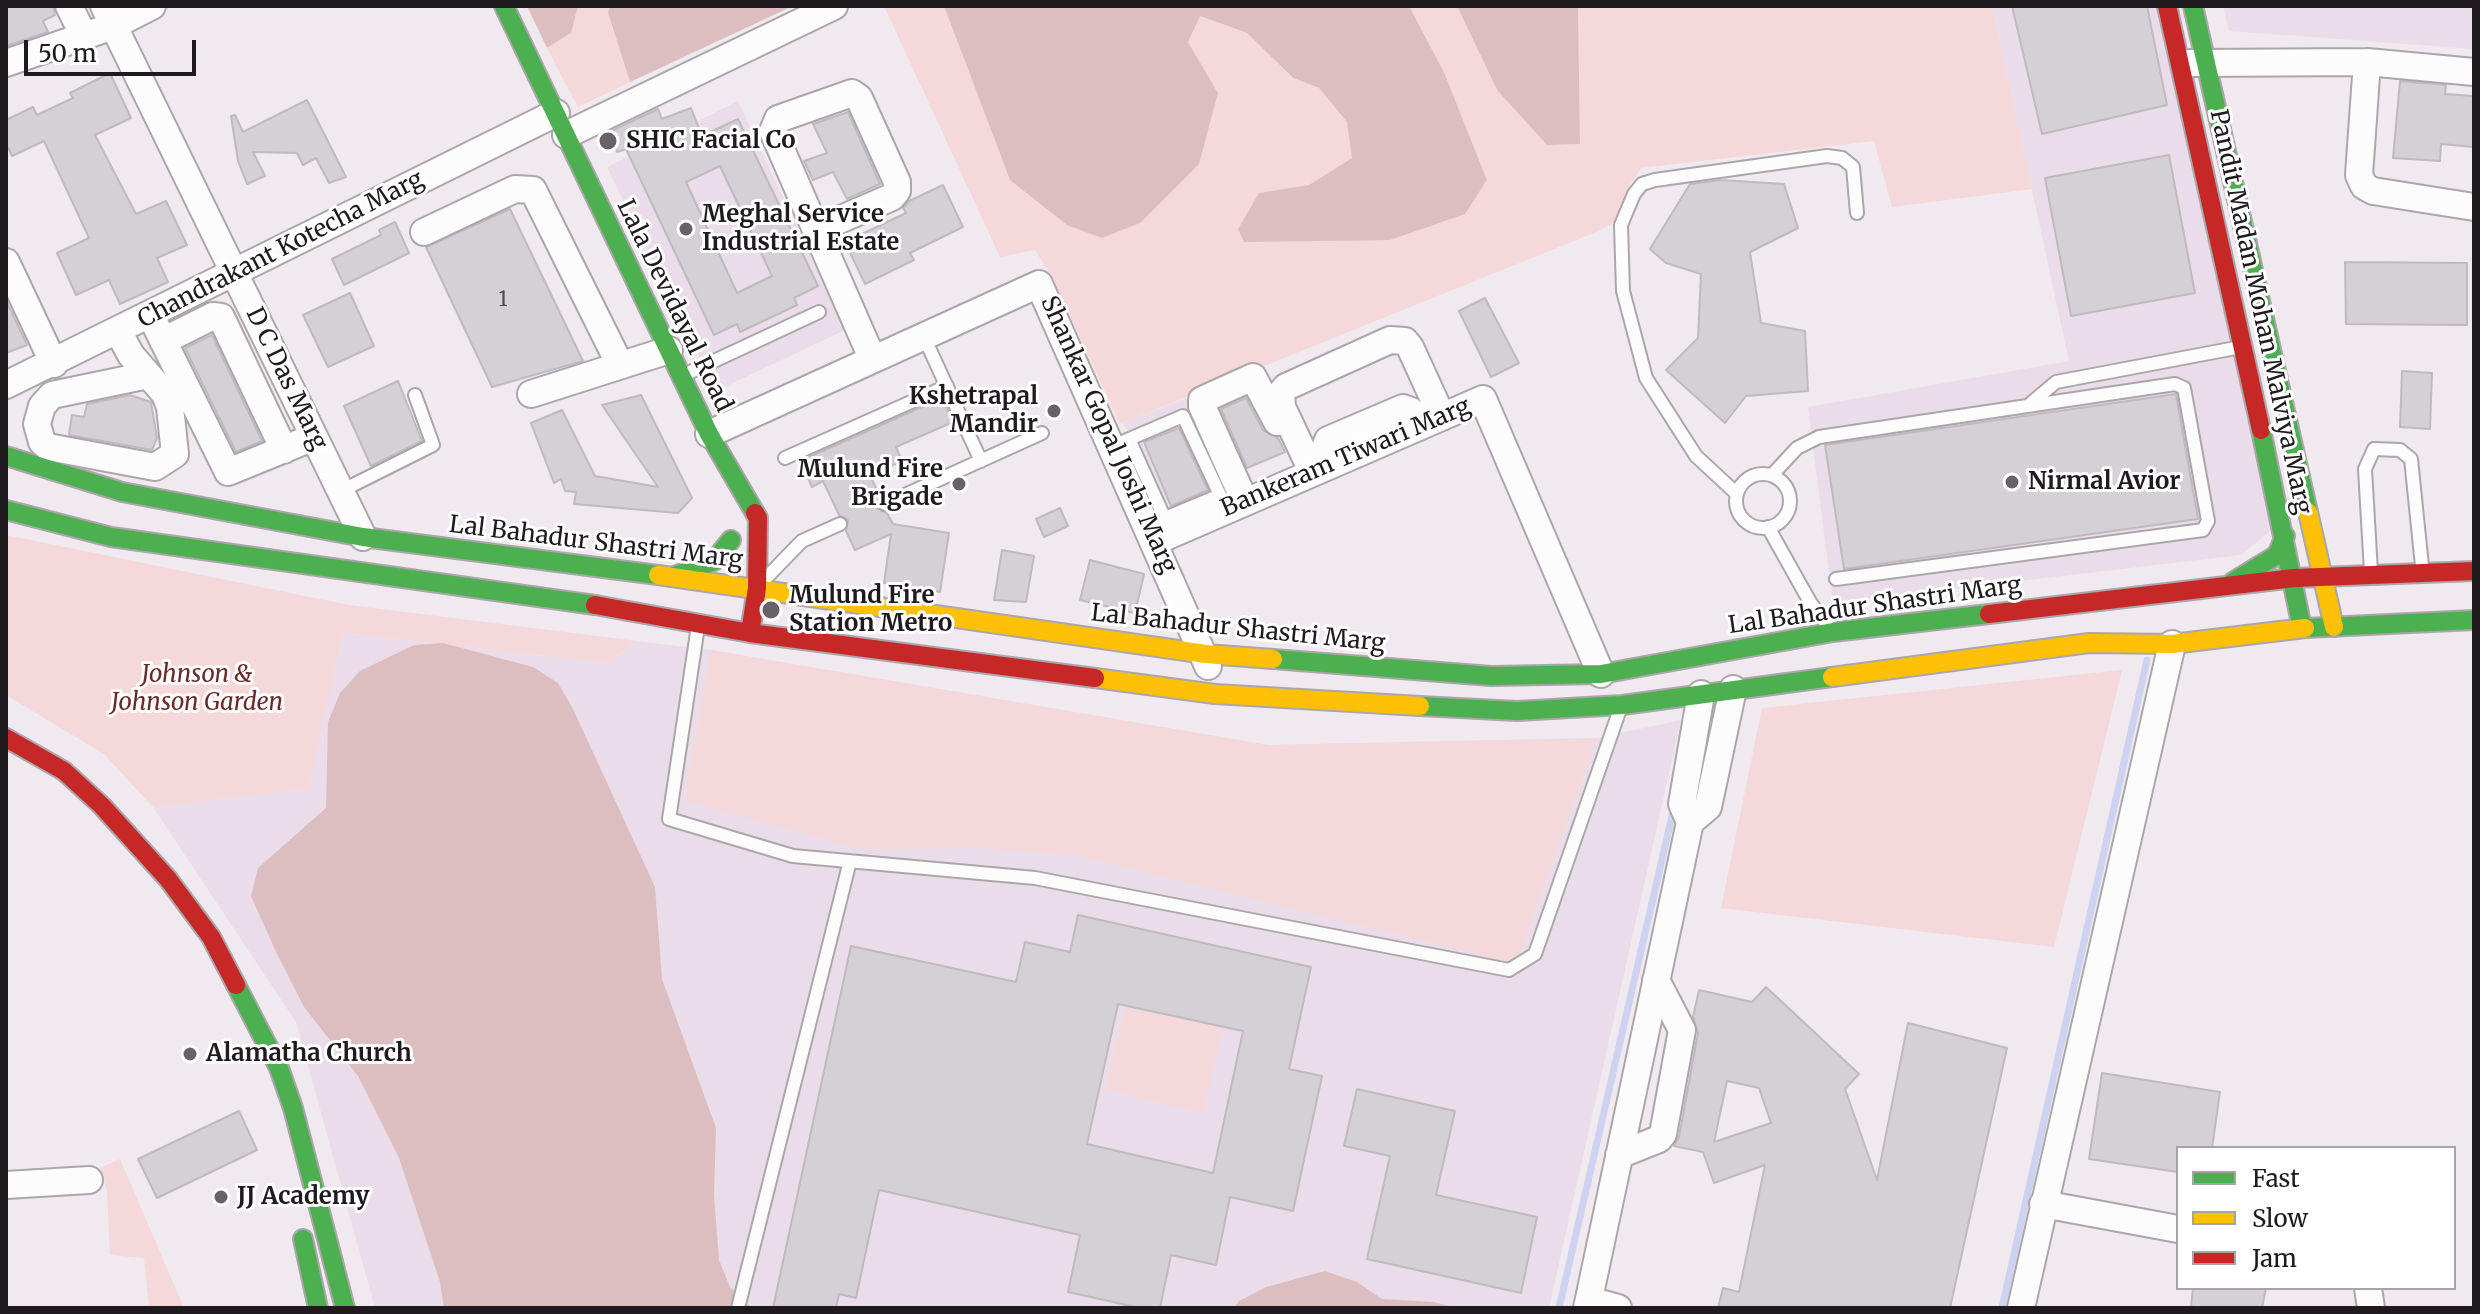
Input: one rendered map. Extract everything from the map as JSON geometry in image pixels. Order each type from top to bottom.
[{"type":"main road","name":"Lala Devidayal Road","points":[[504,6],[709,434],[758,518],[757,588],[750,633]]},
{"type":"main road","name":"Pandit Madan Mohan Malviya Marg","points":[[2167,6],[2205,63],[2204,165],[2294,578],[2302,628]]},
{"type":"main road","name":"Pandit Madan Mohan Malviya Marg","points":[[2193,6],[2334,627]]},
{"type":"main road","points":[[2204,165],[2230,162]]},
{"type":"main road","name":"Lal Bahadur Shastri Marg","points":[[6,456],[122,492],[363,537],[672,577],[729,606],[750,633],[1215,694],[1517,711],[1622,705],[2089,643],[2172,644],[2302,628],[2474,620]]},
{"type":"main road","points":[[729,606],[737,486]]},
{"type":"main road","name":"Lal Bahadur Shastri Marg","points":[[6,510],[111,537],[698,621],[757,588],[1206,654],[1491,676],[1601,674],[1833,632],[2294,578],[2474,571]]},
{"type":"main road","points":[[2226,586],[2277,555],[2285,536]]},
{"type":"main road","points":[[672,577],[714,561],[731,540]]},
{"type":"main road","points":[[8,746],[64,771],[102,806],[168,879],[211,937],[279,1068],[309,1162],[345,1308]]},
{"type":"main road","points":[[300,1221],[318,1308]]},
{"type":"street","points":[[69,6],[84,36]]},
{"type":"street","name":"Chandrakant Kotecha Marg","points":[[6,385],[51,358],[118,331],[234,272],[561,124],[834,6]]},
{"type":"street","points":[[6,63],[84,36],[108,16],[143,8]]},
{"type":"street","name":"D C Das Marg","points":[[108,16],[363,537]]},
{"type":"street","points":[[2205,63],[2367,62],[2474,72]]},
{"type":"street","points":[[2367,62],[2359,175],[2364,186],[2373,191],[2474,207]]},
{"type":"street","points":[[816,230],[892,197],[897,191],[897,182],[859,98],[852,93],[774,123],[773,131],[816,230],[872,358]]},
{"type":"street","points":[[424,232],[515,189],[533,190],[620,365]]},
{"type":"street","points":[[6,262],[16,311],[51,358],[6,371]]},
{"type":"street","name":"Shankar Gopal Joshi Marg","points":[[709,434],[1039,284],[1121,443],[1160,527],[1206,654],[1215,694]]},
{"type":"street","points":[[150,314],[225,469],[232,472],[314,437]]},
{"type":"street","points":[[163,341],[213,316],[221,317],[284,450]]},
{"type":"street","points":[[118,331],[165,394],[177,448],[168,461],[155,467],[48,447],[42,442],[37,424],[42,406],[52,395],[59,391],[148,375]]},
{"type":"street","points":[[1314,468],[1282,407],[1281,393],[1286,387],[1390,340],[1405,341],[1410,347],[1429,418]]},
{"type":"street","points":[[531,394],[669,350]]},
{"type":"street","points":[[1233,500],[1201,403],[1204,397],[1250,377],[1258,381],[1314,468]]},
{"type":"street","name":"Bankeram Tiwari Marg","points":[[1160,527],[1483,399],[1601,674]]},
{"type":"street","points":[[2021,1308],[2172,644]]},
{"type":"street","points":[[1690,822],[1708,807],[1733,689]]},
{"type":"street","points":[[1618,1308],[1588,1304],[1690,822],[1682,804],[1701,694]]},
{"type":"street","points":[[1619,1155],[1659,1139],[1663,1134],[1682,1030],[1656,980]]},
{"type":"street","points":[[6,1185],[89,1180]]},
{"type":"street","points":[[2043,1204],[2176,1229]]},
{"type":"lane","points":[[1737,494],[1696,456],[1646,378],[1623,291],[1621,225],[1634,194],[1642,184],[1655,180],[1827,156],[1842,158],[1853,167],[1857,213]]},
{"type":"lane","points":[[681,376],[819,312]]},
{"type":"lane","points":[[923,336],[981,461]]},
{"type":"lane","points":[[2028,406],[2056,382],[2243,347]]},
{"type":"lane","points":[[1772,475],[1797,448],[1819,437],[2180,385],[2186,394],[2207,527],[2197,532],[1836,579]]},
{"type":"lane","points":[[785,458],[947,386]]},
{"type":"lane","points":[[341,491],[433,445],[415,395]]},
{"type":"lane","points":[[1121,443],[1183,416],[1233,500]]},
{"type":"lane","points":[[885,504],[1042,433]]},
{"type":"lane","points":[[2371,575],[2365,469],[2374,449],[2400,450],[2411,459],[2423,573]]},
{"type":"lane","points":[[1763,474],[1772,475],[1785,486],[1790,503],[1783,519],[1759,528],[1738,512],[1737,494],[1747,479],[1763,474]]},
{"type":"lane","points":[[757,588],[802,541],[840,524]]},
{"type":"lane","points":[[1768,527],[1810,602],[1833,632]]},
{"type":"lane","points":[[698,621],[669,819],[793,856],[1035,878],[1509,970],[1535,954],[1622,705]]},
{"type":"lane","points":[[738,1308],[850,861]]},
{"type":"shaded area","points":[[527,6],[578,6],[571,33],[547,48]]},
{"type":"shaded area","points":[[610,6],[793,6],[630,82],[608,13]]},
{"type":"shaded area","points":[[944,6],[1409,6],[1444,72],[1487,180],[1465,214],[1390,240],[1244,242],[1238,229],[1259,193],[1309,185],[1352,158],[1347,122],[1319,88],[1293,78],[1247,33],[1200,16],[1188,42],[1218,93],[1199,164],[1140,223],[1102,238],[1067,225],[1010,180]]},
{"type":"shaded area","points":[[1457,6],[1578,6],[1580,144],[1547,145],[1497,90]]},
{"type":"shaded area","points":[[1992,6],[2157,6],[2275,527],[2241,555],[1833,603],[1808,407],[2069,361]]},
{"type":"shaded area","points":[[2223,6],[2474,6],[2474,49],[2229,31]]},
{"type":"shaded area","name":"Meghal Service Industrial Estate","points":[[738,101],[845,330],[716,391],[607,167]]},
{"type":"shaded area","points":[[1194,395],[1228,491],[1167,515],[1123,423]]},
{"type":"shaded area","points":[[343,633],[606,663],[637,641],[711,650],[1268,745],[1597,738],[1681,720],[1549,1308],[375,1308],[296,1022],[153,807],[307,789]]},
{"type":"shaded area","points":[[443,643],[533,667],[558,683],[573,709],[655,887],[662,979],[716,1128],[714,1195],[719,1260],[730,1287],[751,1308],[444,1308],[440,1282],[399,1158],[358,1076],[304,1007],[276,952],[251,896],[258,868],[326,808],[328,722],[340,693],[360,671],[414,645]]},
{"type":"shaded area","points":[[1325,1271],[1357,1282],[1382,1299],[1433,1302],[1457,1308],[1234,1308],[1239,1301],[1266,1287]]},
{"type":"green space","points":[[578,6],[610,6],[608,14],[630,82],[578,107],[547,48],[571,33]]},
{"type":"green space","points":[[884,6],[944,6],[1010,180],[1218,93],[1188,42],[1199,16],[1247,33],[1292,78],[1319,88],[1347,122],[1353,158],[1309,185],[1259,193],[1390,240],[1465,213],[1487,180],[1444,72],[1409,6],[1457,6],[1497,90],[1547,145],[1580,144],[1578,6],[1992,6],[2032,189],[1892,207],[1874,141],[1641,168],[1628,188],[1624,217],[1594,233],[1120,424],[1052,277],[1035,250],[1000,257]]},
{"type":"green space","name":"Johnson & Johnson Garden","points":[[6,535],[349,605],[637,641],[606,663],[343,633],[308,789],[153,807],[104,754],[6,695]]},
{"type":"green space","points":[[711,650],[1268,745],[1597,738],[1516,963],[1074,855],[979,848],[863,849],[684,801]]},
{"type":"green space","points":[[2122,670],[2054,947],[1721,908],[1762,708]]},
{"type":"green space","points":[[1127,998],[1224,1023],[1202,1113],[1105,1089]]},
{"type":"green space","points":[[120,1159],[184,1308],[149,1308],[144,1258],[110,1255],[107,1191],[100,1168]]},
{"type":"building","points":[[6,6],[53,6],[55,15],[43,21],[48,32],[6,46]]},
{"type":"building","points":[[2012,6],[2147,6],[2167,105],[2042,134]]},
{"type":"building","points":[[110,73],[131,118],[95,135],[136,214],[166,201],[187,245],[157,258],[168,282],[120,304],[109,280],[76,295],[57,253],[89,238],[44,141],[12,156],[6,143],[6,120],[33,107],[37,115],[73,98],[70,93]]},
{"type":"building","points":[[2400,81],[2446,85],[2445,94],[2474,96],[2474,147],[2441,144],[2440,161],[2393,158]]},
{"type":"building","points":[[307,100],[346,177],[329,183],[316,158],[303,165],[297,153],[253,152],[265,176],[247,184],[238,161],[231,116],[235,115],[243,132]]},
{"type":"building","name":"Meghal Service Industrial Estate","points":[[691,108],[702,136],[738,119],[818,286],[794,298],[797,305],[740,332],[737,324],[714,335],[626,149],[617,152],[609,132],[658,109],[662,119]],"holes":[[[720,166],[772,276],[737,293],[686,182]]]},
{"type":"building","points":[[848,112],[880,184],[847,199],[833,172],[813,180],[804,161],[827,153],[813,124]]},
{"type":"building","points":[[2169,155],[2195,293],[2071,316],[2045,178]]},
{"type":"building","points":[[1721,180],[1784,184],[1798,228],[1750,252],[1761,323],[1805,331],[1808,391],[1746,396],[1725,423],[1666,370],[1698,338],[1701,274],[1666,263],[1650,249],[1690,184]]},
{"type":"building","points":[[943,185],[963,227],[910,253],[914,260],[865,284],[845,242],[906,213],[903,208],[909,201]]},
{"type":"building","points":[[510,209],[583,361],[492,387],[426,247]]},
{"type":"building","points":[[395,222],[409,253],[344,285],[332,259],[381,235],[379,230]]},
{"type":"building","points":[[2345,262],[2467,263],[2467,325],[2346,324]]},
{"type":"building","points":[[350,293],[374,346],[328,367],[303,315]]},
{"type":"building","points":[[1485,298],[1519,363],[1491,377],[1459,311]]},
{"type":"building","points":[[6,300],[27,345],[6,353]]},
{"type":"building","points":[[212,335],[262,441],[236,452],[185,348]]},
{"type":"building","points":[[2402,371],[2432,373],[2430,429],[2400,427]]},
{"type":"building","points":[[398,381],[422,441],[371,466],[344,406]]},
{"type":"building","name":"Nirmal Avior","points":[[2176,394],[2198,519],[1844,569],[1825,445]]},
{"type":"building","points":[[130,395],[151,402],[157,438],[152,450],[69,435],[72,415],[84,417],[87,404]]},
{"type":"building","points":[[641,395],[692,498],[678,513],[574,504],[576,492],[565,491],[561,479],[554,483],[531,423],[562,410],[595,476],[658,487],[602,405]]},
{"type":"building","points":[[942,398],[953,422],[896,447],[902,461],[870,475],[880,497],[877,508],[887,513],[893,524],[949,533],[940,592],[884,583],[891,534],[855,550],[846,531],[848,520],[839,515],[823,481],[812,487],[800,461]]},
{"type":"building","points":[[1246,398],[1263,430],[1278,438],[1285,452],[1247,468],[1221,409]]},
{"type":"building","points":[[1179,428],[1208,490],[1171,506],[1144,442]]},
{"type":"building","points":[[1060,508],[1068,526],[1044,537],[1036,519]]},
{"type":"building","points":[[1002,550],[1034,556],[1026,602],[994,600]]},
{"type":"building","points":[[1090,560],[1144,574],[1135,613],[1080,600]]},
{"type":"building","points":[[1078,915],[1311,967],[1289,1069],[1322,1076],[1293,1211],[1230,1197],[1216,1265],[1171,1255],[1160,1308],[1140,1308],[1068,1292],[1080,1235],[879,1190],[856,1298],[839,1294],[836,1308],[773,1308],[851,946],[1016,982],[1025,942],[1070,952]],"holes":[[[1118,1004],[1243,1031],[1213,1173],[1087,1144]]]},
{"type":"building","points":[[1766,987],[1859,1074],[1845,1089],[1877,1180],[1908,1023],[2007,1048],[1950,1308],[1718,1308],[1723,1288],[1739,1292],[1765,1165],[1714,1183],[1703,1152],[1674,1146],[1679,1137],[1698,1033],[1693,1017],[1699,990],[1752,1002]],"holes":[[[1727,1081],[1759,1088],[1771,1123],[1714,1142]]]},
{"type":"building","points":[[2102,1073],[2220,1092],[2212,1146],[2176,1146],[2176,1172],[2089,1159]]},
{"type":"building","points":[[1357,1089],[1455,1111],[1436,1195],[1537,1217],[1521,1293],[1367,1259],[1390,1156],[1344,1146]]},
{"type":"building","points":[[239,1111],[257,1150],[157,1198],[138,1159]]},
{"type":"building","points":[[2193,1290],[2266,1290],[2262,1308],[2191,1308]]},
{"type":"waterway","points":[[2002,1308],[2147,660]]},
{"type":"waterway","points":[[1559,1308],[1674,807]]},
{"type":"traffic: fast","points":[[504,6],[709,434],[755,513]]},
{"type":"traffic: fast","points":[[2193,6],[2308,512]]},
{"type":"traffic: fast","points":[[2261,430],[2302,628]]},
{"type":"traffic: fast","points":[[6,456],[122,492],[363,537],[658,575]]},
{"type":"traffic: fast","points":[[6,510],[111,537],[595,605]]},
{"type":"traffic: fast","points":[[2233,582],[2277,555],[2285,536]]},
{"type":"traffic: fast","points":[[672,577],[714,561],[731,540]]},
{"type":"traffic: fast","points":[[1273,659],[1491,676],[1601,674],[1833,632],[1989,614]]},
{"type":"traffic: fast","points":[[2305,628],[2474,620]]},
{"type":"traffic: fast","points":[[1420,706],[1517,711],[1622,705],[1832,677]]},
{"type":"traffic: fast","points":[[236,985],[279,1068],[293,1108],[345,1308]]},
{"type":"traffic: fast","points":[[303,1239],[318,1308]]},
{"type":"traffic: slow","points":[[2308,512],[2334,627]]},
{"type":"traffic: slow","points":[[658,575],[1206,654],[1273,659]]},
{"type":"traffic: slow","points":[[1832,677],[2089,643],[2172,644],[2305,628]]},
{"type":"traffic: slow","points":[[1095,678],[1215,694],[1420,706]]},
{"type":"traffic: jam","points":[[2167,6],[2261,430]]},
{"type":"traffic: jam","points":[[750,633],[757,588],[758,518],[755,513]]},
{"type":"traffic: jam","points":[[1989,614],[2294,578],[2474,571]]},
{"type":"traffic: jam","points":[[595,605],[750,633],[1095,678]]},
{"type":"traffic: jam","points":[[6,738],[64,771],[102,806],[168,879],[211,937],[236,985]]},
{"type":"place","name":"SHIC Facial Co","points":[[608,141]]},
{"type":"place","name":"Meghal Service Industrial Estate","points":[[686,229]]},
{"type":"place","name":"Kshetrapal Mandir","points":[[1054,411]]},
{"type":"place","name":"Nirmal Avior","points":[[2012,482]]},
{"type":"place","name":"Mulund Fire Brigade","points":[[959,484]]},
{"type":"place","name":"Mulund Fire Station Metro","points":[[771,610]]},
{"type":"place","name":"Alamatha Church","points":[[190,1054]]},
{"type":"place","name":"JJ Academy","points":[[221,1197]]}]
